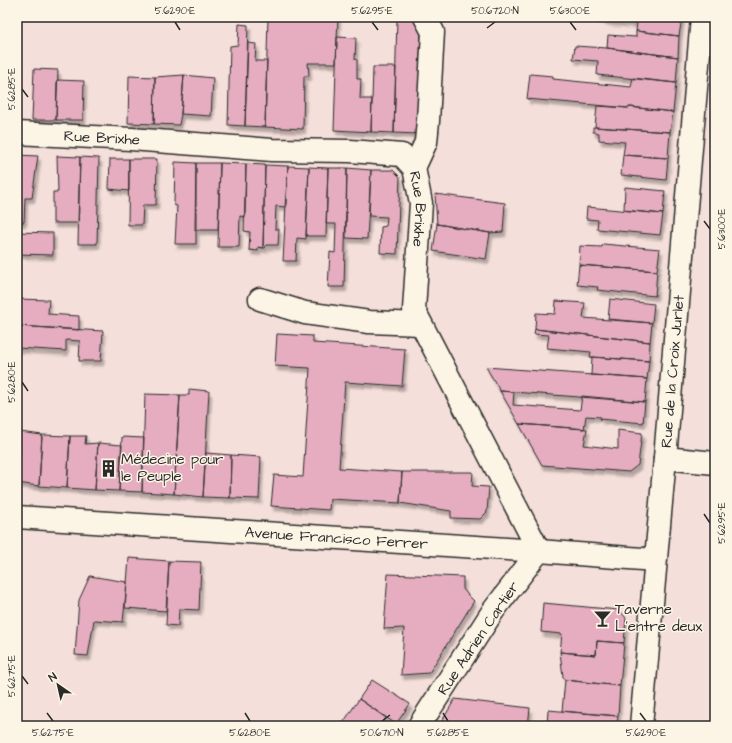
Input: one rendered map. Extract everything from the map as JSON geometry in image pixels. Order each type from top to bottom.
[{"type":"street","points":[[414,168],[426,142],[428,121],[433,32],[425,17]]},
{"type":"street","name":"Rue de la Croix Jurlet","points":[[641,726],[702,17]]},
{"type":"street","name":"Rue Brixhe","points":[[17,133],[131,139],[272,150],[350,151],[402,155],[414,168],[421,203],[414,310],[540,551]]},
{"type":"street","points":[[260,299],[304,313],[369,322],[421,324]]},
{"type":"street","points":[[665,458],[715,463]]},
{"type":"street","name":"Avenue Francisco Ferrer","points":[[17,517],[656,560]]},
{"type":"street","name":"Rue Adrien Cartier","points":[[419,726],[493,611],[540,551]]},
{"type":"building","points":[[268,17],[338,17],[336,63],[308,63],[309,76],[304,76],[303,129],[265,127]]},
{"type":"building","points":[[397,17],[415,17],[421,31],[418,134],[394,133]]},
{"type":"building","points":[[592,17],[682,17],[679,36],[636,31],[637,23],[609,21]]},
{"type":"building","points":[[239,24],[248,25],[245,126],[228,125],[230,46],[238,45]]},
{"type":"building","points":[[636,31],[679,36],[678,57],[607,48],[608,35],[636,37]]},
{"type":"building","points":[[337,37],[356,38],[355,59],[357,60],[357,79],[361,79],[360,99],[372,99],[371,132],[334,130]]},
{"type":"building","points":[[248,43],[256,44],[255,61],[267,61],[265,127],[245,126]]},
{"type":"building","points":[[575,46],[607,48],[678,57],[676,83],[597,75],[598,61],[573,59]]},
{"type":"building","points":[[373,67],[396,67],[394,133],[371,132]]},
{"type":"building","points":[[34,69],[58,70],[56,120],[32,120]]},
{"type":"building","points":[[530,74],[553,76],[553,79],[631,87],[633,78],[676,83],[673,112],[527,99]]},
{"type":"building","points":[[184,75],[213,78],[211,116],[181,114]]},
{"type":"building","points":[[184,75],[179,125],[154,124],[155,77]]},
{"type":"building","points":[[129,76],[155,77],[154,124],[128,123]]},
{"type":"building","points":[[57,80],[84,81],[83,120],[56,120]]},
{"type":"building","points":[[597,106],[630,107],[673,112],[670,132],[595,127]]},
{"type":"building","points":[[593,127],[670,132],[668,158],[623,155],[625,142],[599,140],[599,133],[593,132]]},
{"type":"building","points":[[17,155],[38,156],[32,198],[25,198],[24,222],[17,222]]},
{"type":"building","points":[[623,155],[668,158],[666,180],[621,175]]},
{"type":"building","points":[[57,156],[80,157],[78,223],[53,223],[53,192],[58,192]]},
{"type":"building","points":[[80,157],[99,158],[97,244],[78,244]]},
{"type":"building","points":[[110,159],[129,159],[129,191],[109,189]]},
{"type":"building","points":[[129,159],[157,159],[156,205],[143,205],[142,225],[128,225]]},
{"type":"building","points":[[175,162],[196,163],[196,244],[175,244],[177,206],[174,205]]},
{"type":"building","points":[[196,163],[220,163],[218,230],[195,230]]},
{"type":"building","points":[[220,163],[246,164],[245,217],[240,216],[239,247],[218,247]]},
{"type":"building","points":[[246,164],[265,165],[263,248],[258,247],[258,251],[249,250],[250,232],[244,231]]},
{"type":"building","points":[[265,165],[288,166],[285,207],[276,206],[275,229],[279,229],[278,245],[266,245],[265,248],[263,248]]},
{"type":"building","points":[[288,166],[309,167],[306,239],[297,238],[296,261],[283,261]]},
{"type":"building","points":[[309,167],[328,168],[326,236],[306,236]]},
{"type":"building","points":[[328,168],[347,168],[344,287],[328,287],[330,252],[335,253],[336,224],[326,224]]},
{"type":"building","points":[[347,168],[371,170],[367,239],[346,238]]},
{"type":"building","points":[[371,170],[393,170],[400,177],[397,254],[380,253],[381,227],[386,226],[387,217],[369,216]]},
{"type":"building","points":[[625,187],[665,191],[663,214],[624,210]]},
{"type":"building","points":[[435,194],[505,203],[503,232],[490,233],[437,224]]},
{"type":"building","points":[[587,207],[663,214],[660,235],[597,229],[598,220],[586,219]]},
{"type":"building","points":[[437,224],[490,233],[486,259],[433,251]]},
{"type":"building","points":[[17,232],[53,233],[53,255],[17,254]]},
{"type":"building","points":[[603,244],[660,249],[657,271],[579,265],[580,246],[602,247]]},
{"type":"building","points":[[579,265],[657,271],[655,296],[597,290],[598,287],[577,285]]},
{"type":"building","points":[[17,299],[49,300],[48,314],[79,316],[79,330],[17,326]]},
{"type":"building","points":[[610,299],[654,304],[652,323],[608,319]]},
{"type":"building","points":[[556,301],[585,303],[583,318],[652,323],[650,342],[535,329],[536,313],[555,314]]},
{"type":"building","points":[[17,326],[103,331],[101,361],[79,361],[80,341],[66,340],[66,351],[17,348]]},
{"type":"building","points":[[535,329],[650,342],[649,361],[590,357],[591,352],[547,348],[549,335],[534,334]]},
{"type":"building","points":[[277,334],[313,336],[313,343],[405,349],[402,386],[345,382],[339,468],[402,472],[400,503],[330,499],[329,510],[271,506],[274,475],[303,477],[310,368],[275,366]]},
{"type":"building","points":[[592,357],[649,361],[647,379],[591,375]]},
{"type":"building","points":[[486,367],[647,379],[645,402],[500,391]]},
{"type":"building","points":[[189,389],[209,391],[203,497],[174,494],[180,395],[189,395]]},
{"type":"building","points":[[500,391],[514,392],[513,405],[580,410],[582,396],[645,402],[643,423],[600,419],[601,417],[586,416],[584,429],[519,424]]},
{"type":"building","points":[[145,394],[180,395],[174,494],[142,492]]},
{"type":"building","points":[[519,424],[587,429],[584,445],[618,449],[618,430],[642,433],[638,465],[629,472],[542,465]]},
{"type":"building","points":[[20,432],[42,435],[39,486],[17,483],[17,453],[20,453]]},
{"type":"building","points":[[42,435],[70,436],[67,488],[39,486]]},
{"type":"building","points":[[70,436],[86,436],[85,444],[98,443],[95,490],[67,488]]},
{"type":"building","points":[[122,437],[144,438],[142,492],[119,491]]},
{"type":"building","name":"Médecine pour le Peuple","points":[[98,443],[122,445],[119,491],[95,490]]},
{"type":"building","points":[[206,453],[231,455],[230,498],[203,497]]},
{"type":"building","points":[[231,455],[261,457],[259,499],[230,498]]},
{"type":"building","points":[[402,472],[473,472],[472,486],[489,487],[487,512],[480,519],[451,518],[451,511],[400,503]]},
{"type":"building","points":[[129,558],[169,561],[166,611],[125,608]]},
{"type":"building","points":[[169,561],[201,562],[199,610],[179,609],[178,626],[166,625]]},
{"type":"building","points":[[388,574],[463,577],[463,589],[474,601],[429,673],[401,675],[404,628],[384,629]]},
{"type":"building","points":[[90,576],[127,582],[123,622],[94,620],[88,656],[75,655],[79,600]]},
{"type":"building","points":[[543,603],[619,610],[626,618],[624,643],[597,641],[596,655],[560,652],[562,634],[541,632]]},
{"type":"building","points":[[597,641],[624,643],[620,686],[565,680],[563,677],[560,652],[596,655]]},
{"type":"building","points":[[372,680],[410,704],[396,724],[359,699]]},
{"type":"building","points":[[565,680],[620,686],[618,716],[562,711]]},
{"type":"building","points":[[359,699],[386,718],[381,726],[341,726]]},
{"type":"building","points":[[455,699],[530,708],[528,726],[439,726]]},
{"type":"building","points":[[548,710],[618,716],[617,726],[547,726]]},
{"type":"place","name":"Médecine pour le Peuple","points":[[108,468]]},
{"type":"place","name":"Taverne L'entre deux","points":[[602,618]]}]
